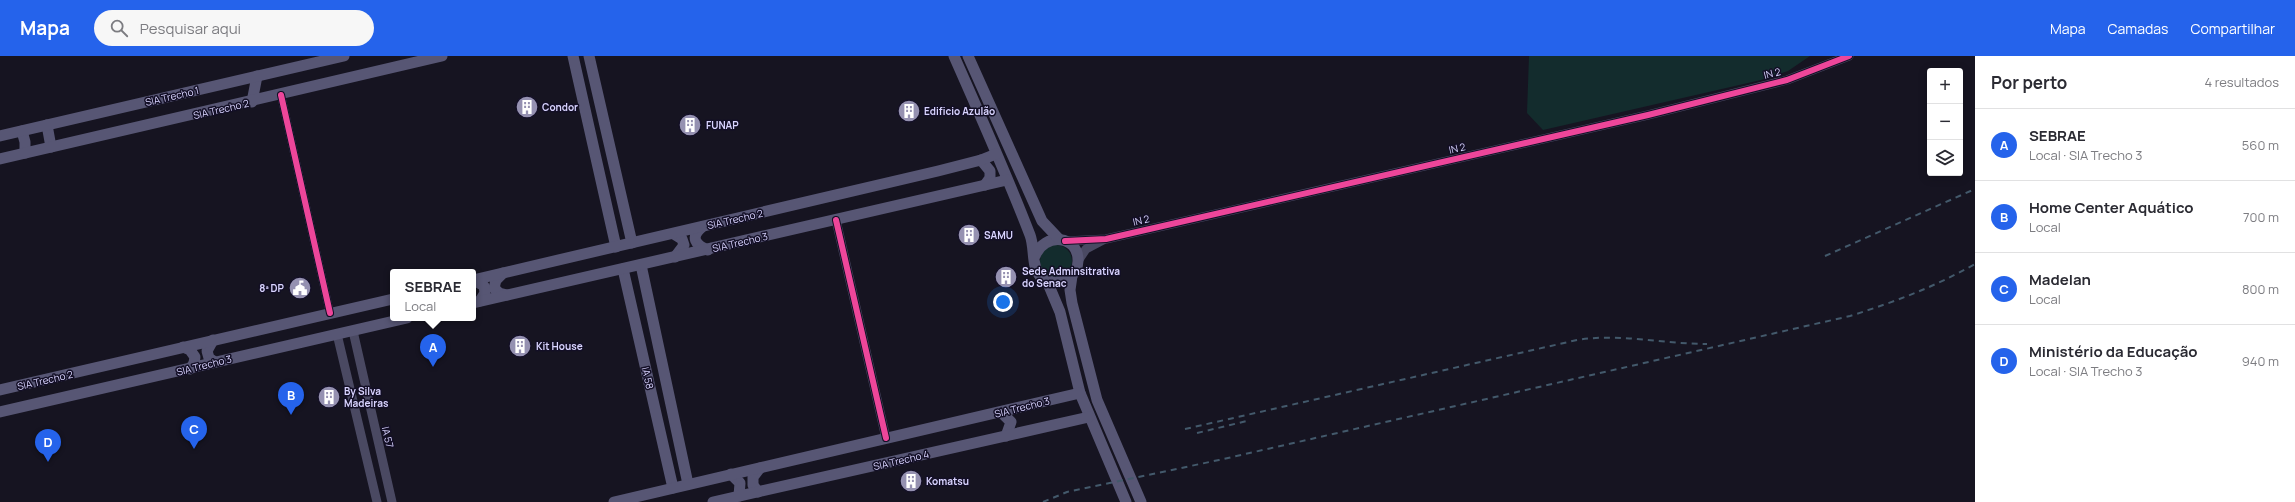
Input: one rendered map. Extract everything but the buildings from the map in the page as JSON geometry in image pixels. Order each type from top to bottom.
[{"type":"main road","name":"SIA Trecho 1","points":[[0,136],[344,56]]},
{"type":"main road","name":"SIA Trecho 2","points":[[0,159],[252,102],[419,59],[442,56]]},
{"type":"main road","points":[[573,56],[614,229],[616,247]]},
{"type":"main road","points":[[589,56],[632,243]]},
{"type":"main road","points":[[954,56],[1031,237],[1036,270],[1047,281],[1060,312],[1080,393],[1126,502]]},
{"type":"main road","points":[[968,56],[1042,222],[1062,240],[1075,249],[1078,261],[1072,276],[1070,290],[1093,388],[1141,502]]},
{"type":"main road","points":[[252,102],[257,76]]},
{"type":"main road","points":[[47,125],[48,138],[51,148]]},
{"type":"main road","points":[[22,131],[25,142],[24,153]]},
{"type":"main road","name":"SIA Trecho 2","points":[[476,279],[674,234],[981,160],[996,154]]},
{"type":"main road","points":[[981,160],[990,171],[990,178],[985,185]]},
{"type":"main road","name":"SIA Trecho 3","points":[[476,302],[708,250],[1007,180]]},
{"type":"main road","points":[[702,227],[696,234],[695,240],[699,247],[708,250]]},
{"type":"main road","points":[[674,234],[682,239],[684,245],[675,257]]},
{"type":"main road","points":[[1035,256],[1041,245],[1052,239],[1062,240]]},
{"type":"main road","name":"IA 58","points":[[640,265],[642,280],[688,484]]},
{"type":"main road","name":"IA 58","points":[[623,269],[673,488]]},
{"type":"main road","points":[[503,273],[496,280],[494,288],[499,294],[507,295]]},
{"type":"main road","points":[[1047,281],[1060,282],[1072,276]]},
{"type":"main road","points":[[626,284],[642,280]]},
{"type":"main road","points":[[476,282],[484,286],[485,293],[476,302]]},
{"type":"main road","name":"SIA Trecho 2","points":[[0,390],[390,300]]},
{"type":"main road","name":"SIA Trecho 3","points":[[0,412],[395,321]]},
{"type":"main road","points":[[213,340],[207,351],[209,358],[214,362]]},
{"type":"main road","points":[[183,347],[190,350],[195,357],[194,363],[190,369]]},
{"type":"main road","points":[[649,386],[665,382]]},
{"type":"main road","name":"SIA Trecho 3","points":[[614,502],[1080,393]]},
{"type":"main road","points":[[1001,412],[1011,422],[1006,436]]},
{"type":"main road","name":"SIA Trecho 4","points":[[713,502],[1089,416]]},
{"type":"main road","points":[[758,492],[753,485],[753,476],[760,468]]},
{"type":"main road","points":[[731,474],[737,478],[740,483],[739,496]]},
{"type":"street","name":"IN 2","points":[[1062,240],[1106,238],[1648,115],[1787,80],[1849,56]]},
{"type":"street","points":[[281,95],[330,313]]},
{"type":"street","points":[[836,220],[886,438]]},
{"type":"street","name":"IN 2","points":[[1078,261],[1086,249],[1106,238]]},
{"type":"street","name":"IA 57","points":[[353,331],[391,499]]},
{"type":"street","points":[[337,334],[377,500],[391,499]]},
{"type":"street","points":[[349,383],[364,380]]},
{"type":"green space","points":[[1529,56],[1810,56],[1788,71],[1761,80],[1543,130],[1527,113]]},
{"type":"green space","points":[[1053,245],[1059,245],[1068,249],[1072,261],[1068,273],[1059,277],[1053,277],[1044,273],[1040,264],[1040,258],[1044,249]]},
{"type":"railway","points":[[1825,256],[1975,189]]},
{"type":"railway","points":[[1043,502],[1067,492],[1219,460],[1850,316],[1914,293],[1975,264]]},
{"type":"railway","points":[[1185,429],[1577,340],[1593,338],[1626,338],[1707,344]]},
{"type":"railway","points":[[1197,433],[1247,421]]},
{"type":"cycle path","points":[[1065,241],[1106,239],[1648,115],[1787,80],[1849,56]]},
{"type":"cycle path","points":[[281,95],[330,313]]},
{"type":"cycle path","points":[[836,220],[886,438]]},
{"type":"place","name":"Condor","points":[[527,107]]},
{"type":"place","name":"Edificio Azulão","points":[[909,111]]},
{"type":"place","name":"FUNAP","points":[[690,125]]},
{"type":"place","name":"SAMU","points":[[969,235]]},
{"type":"place","name":"Sede Adminsitrativa do Senac","points":[[1006,277]]},
{"type":"place","name":"8ª DP","points":[[300,288]]},
{"type":"place","name":"Kit House","points":[[520,346]]},
{"type":"place","name":"SEBRAE","points":[[433,367]]},
{"type":"place","name":"By Silva Madeiras","points":[[329,397]]},
{"type":"place","name":"Home Center Aquático","points":[[291,415]]},
{"type":"place","name":"Madelan","points":[[194,449]]},
{"type":"place","name":"Ministério da Educação","points":[[48,462]]},
{"type":"place","name":"Komatsu","points":[[911,481]]}]
